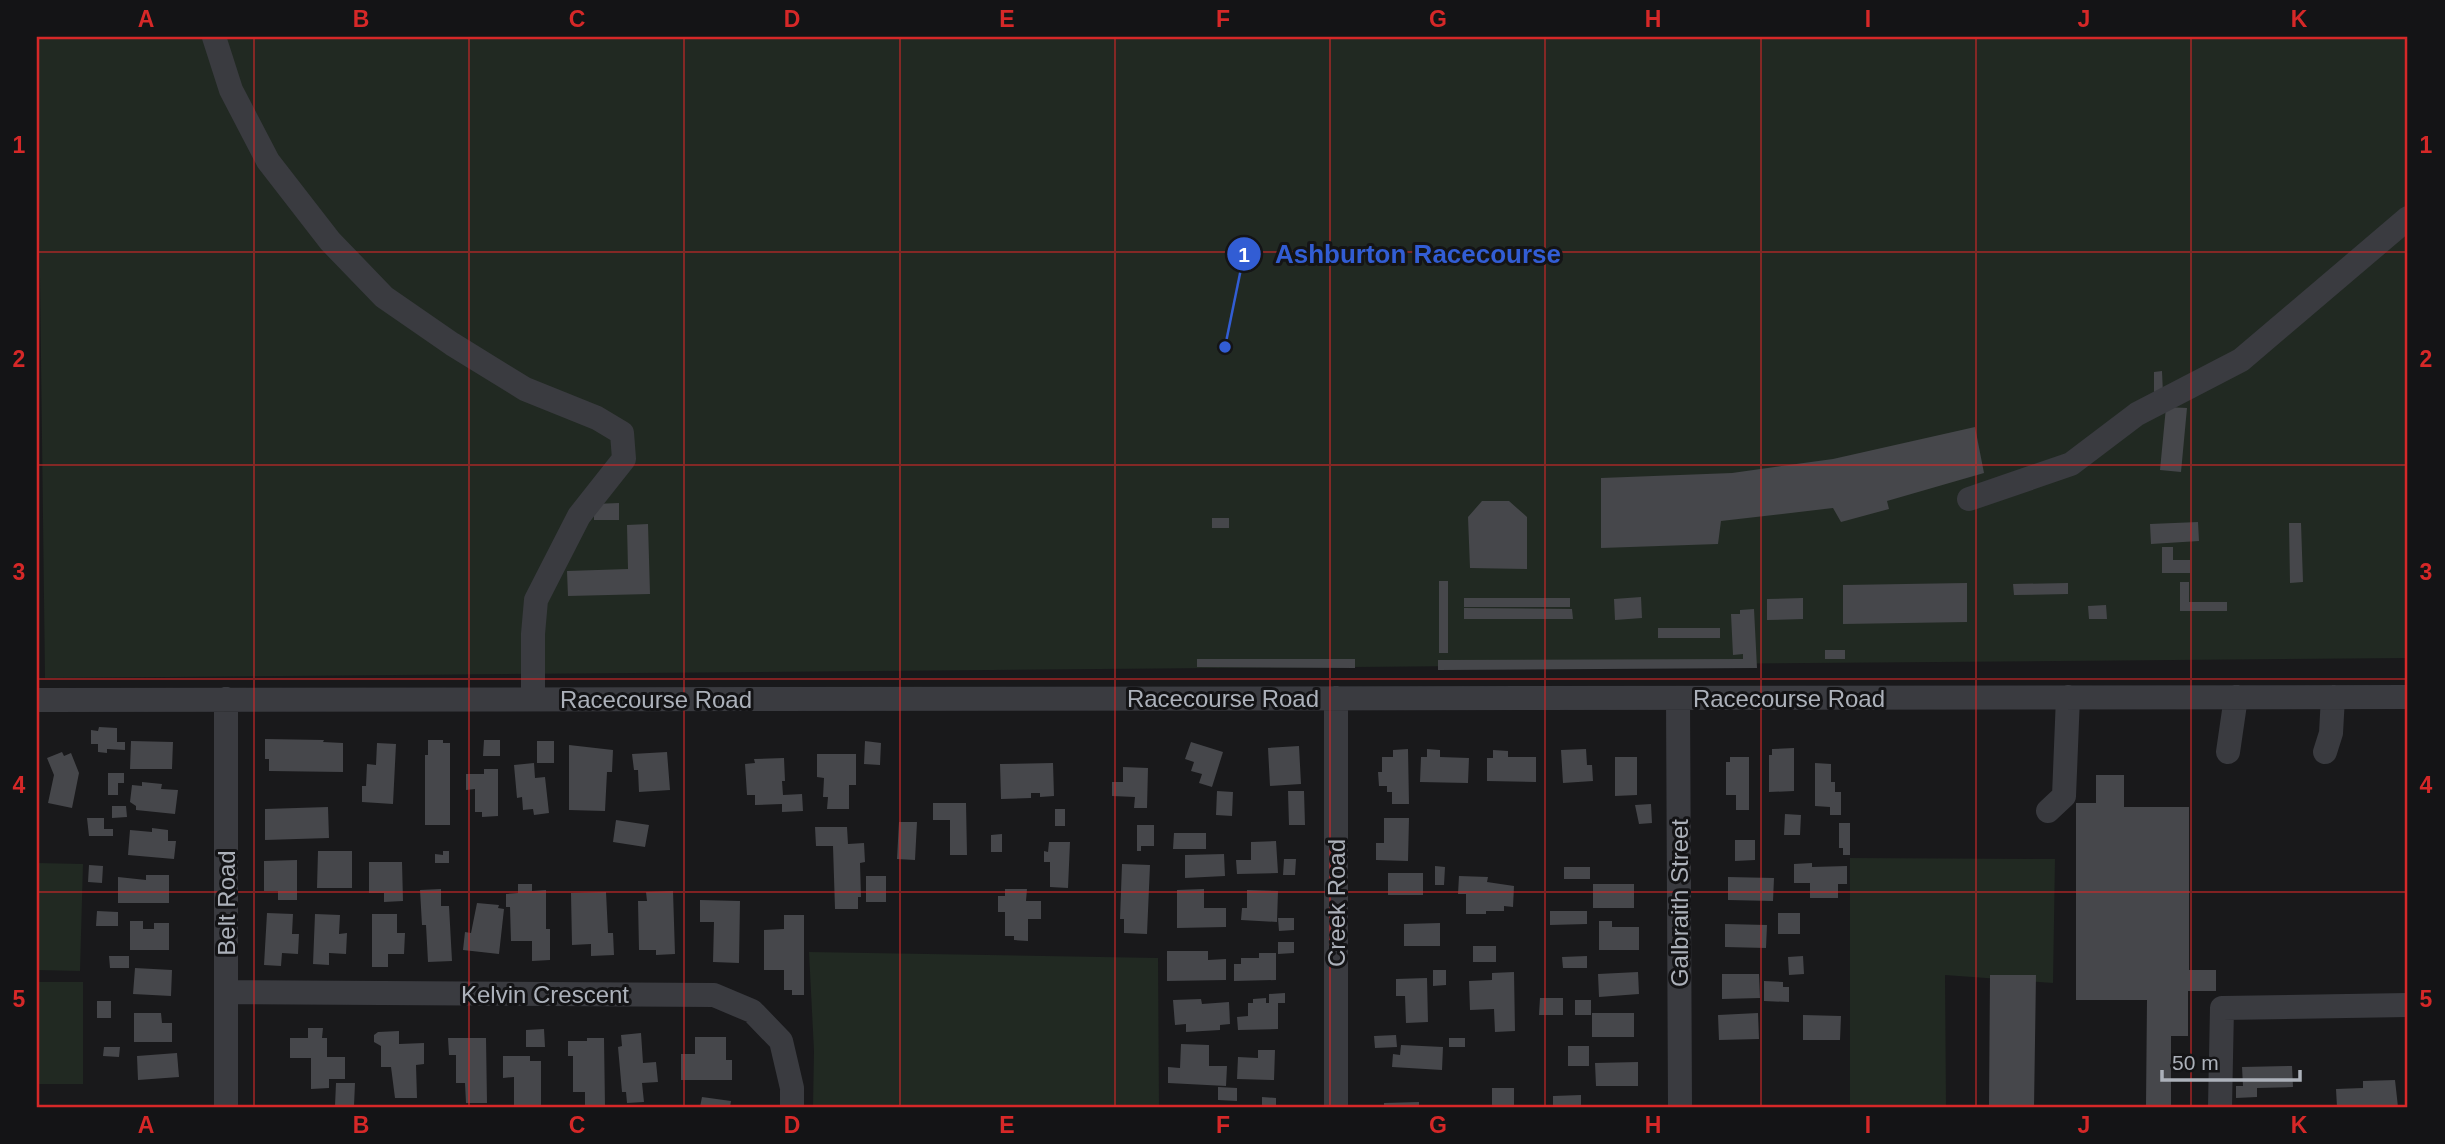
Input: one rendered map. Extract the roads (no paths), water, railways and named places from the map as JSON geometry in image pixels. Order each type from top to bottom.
[{"type":"street","points":[[214,37],[231,90],[268,160],[330,241],[384,297],[452,344],[525,389],[597,418],[622,433],[624,459],[579,516],[536,600],[533,699]]},
{"type":"street","points":[[1969,499],[2071,464],[2137,414],[2241,360],[2408,218]]},
{"type":"street","points":[[2048,811],[2064,796],[2068,697]]},
{"type":"street","points":[[2228,752],[2236,697]]},
{"type":"street","points":[[2325,752],[2331,733],[2333,697]]},
{"type":"street","name":"Racecourse Road","points":[[37,700],[2408,697]]},
{"type":"street","name":"Creek Road","points":[[1336,698],[1336,1107]]},
{"type":"street","name":"Galbraith Street","points":[[1678,698],[1680,1107]]},
{"type":"street","name":"Belt Road","points":[[226,699],[226,1107]]},
{"type":"street","name":"Kelvin Crescent","points":[[226,992],[715,995],[752,1011],[781,1041],[792,1088],[792,1107]]},
{"type":"street","points":[[2220,1107],[2221,1008],[2408,1005]]},
{"type":"place","name":"Ashburton Racecourse","points":[[1225,347]]}]
